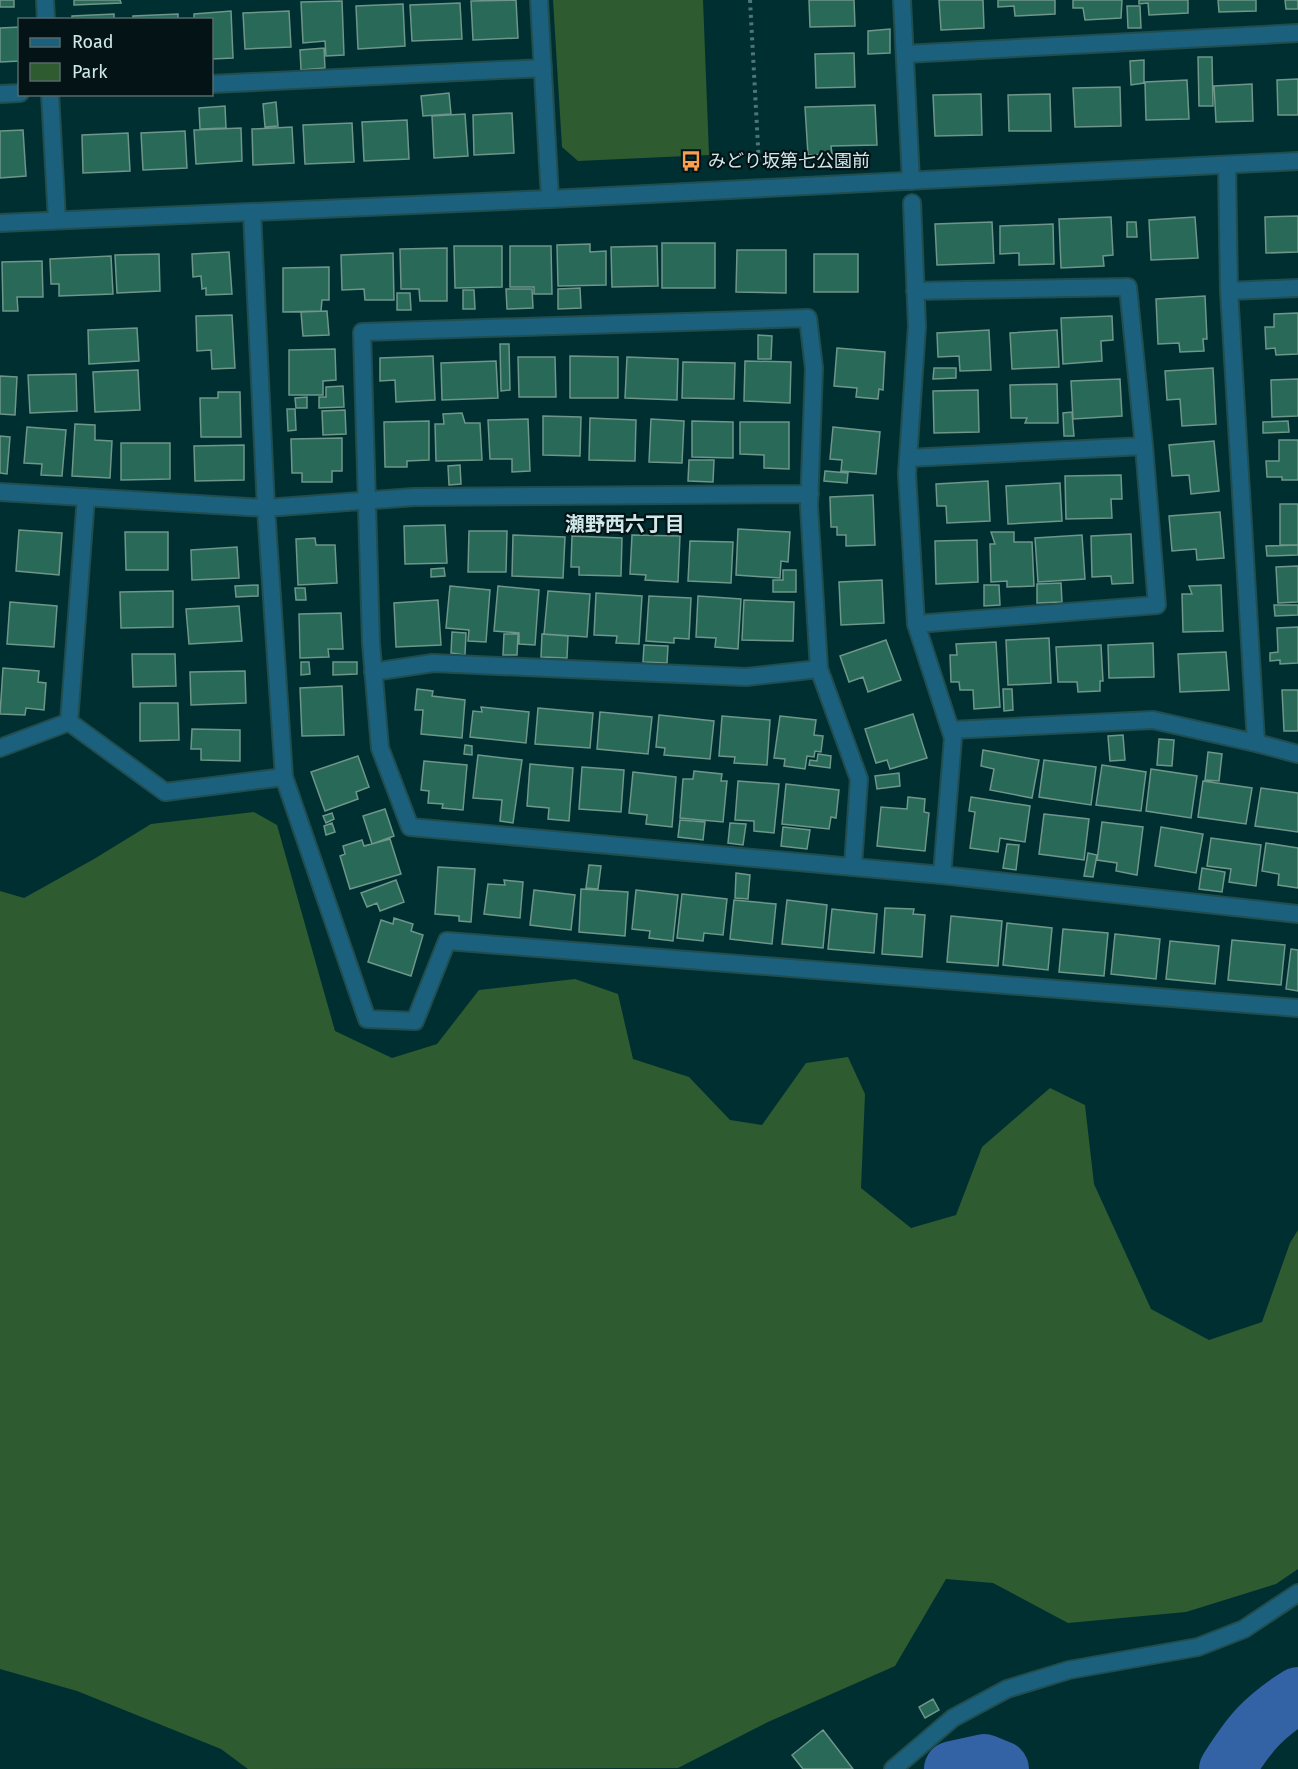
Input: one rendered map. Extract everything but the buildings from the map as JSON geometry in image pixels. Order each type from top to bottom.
[{"type":"street","points":[[45,0],[46,18]]},
{"type":"street","points":[[539,0],[550,199]]},
{"type":"street","points":[[902,0],[911,181]]},
{"type":"street","points":[[904,54],[1298,33]]},
{"type":"street","points":[[213,84],[543,68]]},
{"type":"street","points":[[0,94],[18,93]]},
{"type":"street","points":[[50,96],[57,220]]},
{"type":"street","points":[[0,223],[550,199],[1298,161]]},
{"type":"street","points":[[1227,165],[1229,291],[1256,743]]},
{"type":"street","points":[[912,202],[917,326],[907,474],[916,624],[953,738],[942,874]]},
{"type":"street","points":[[252,212],[266,508],[284,777],[367,1019],[415,1022],[447,941],[1298,1008]]},
{"type":"street","points":[[915,291],[1128,287],[1157,605],[916,624]]},
{"type":"street","points":[[1229,291],[1298,288]]},
{"type":"street","points":[[853,866],[859,779],[819,669],[810,494],[814,368],[808,318],[362,332],[373,672],[380,748],[410,827],[942,874],[1298,914]]},
{"type":"street","points":[[908,458],[1144,446]]},
{"type":"street","points":[[0,492],[266,508],[414,497],[810,494]]},
{"type":"street","points":[[69,722],[86,497]]},
{"type":"street","points":[[373,672],[433,663],[746,677],[819,669]]},
{"type":"street","points":[[951,730],[1153,720],[1298,754]]},
{"type":"street","points":[[69,722],[165,792],[284,777]]},
{"type":"street","points":[[0,748],[69,722]]},
{"type":"street","points":[[893,1769],[954,1718],[1007,1689],[1069,1670],[1198,1647],[1244,1629],[1298,1593]]},
{"type":"path","points":[[750,0],[759,164]]},
{"type":"green space","points":[[553,0],[703,0],[709,155],[578,161],[562,147]]},
{"type":"green space","points":[[254,812],[277,825],[335,1031],[392,1058],[437,1044],[479,990],[575,979],[618,994],[633,1059],[689,1077],[730,1120],[762,1125],[806,1063],[848,1057],[865,1094],[861,1188],[911,1228],[956,1215],[982,1147],[1050,1088],[1085,1105],[1094,1184],[1151,1309],[1209,1340],[1262,1322],[1290,1243],[1298,1230],[1298,1569],[1276,1584],[1186,1612],[1068,1623],[993,1583],[946,1579],[895,1666],[768,1722],[678,1768],[248,1769],[221,1749],[77,1691],[0,1669],[0,891],[24,898],[151,824]]},
{"type":"waterway","points":[[1227,1769],[1258,1727],[1275,1711],[1298,1695]]},
{"type":"waterway","points":[[952,1769],[984,1762],[1001,1769]]},
{"type":"place","name":"みどり坂第七公園前","points":[[691,161]]},
{"type":"district","name":"瀬野西六丁目","points":[[625,524]]}]
